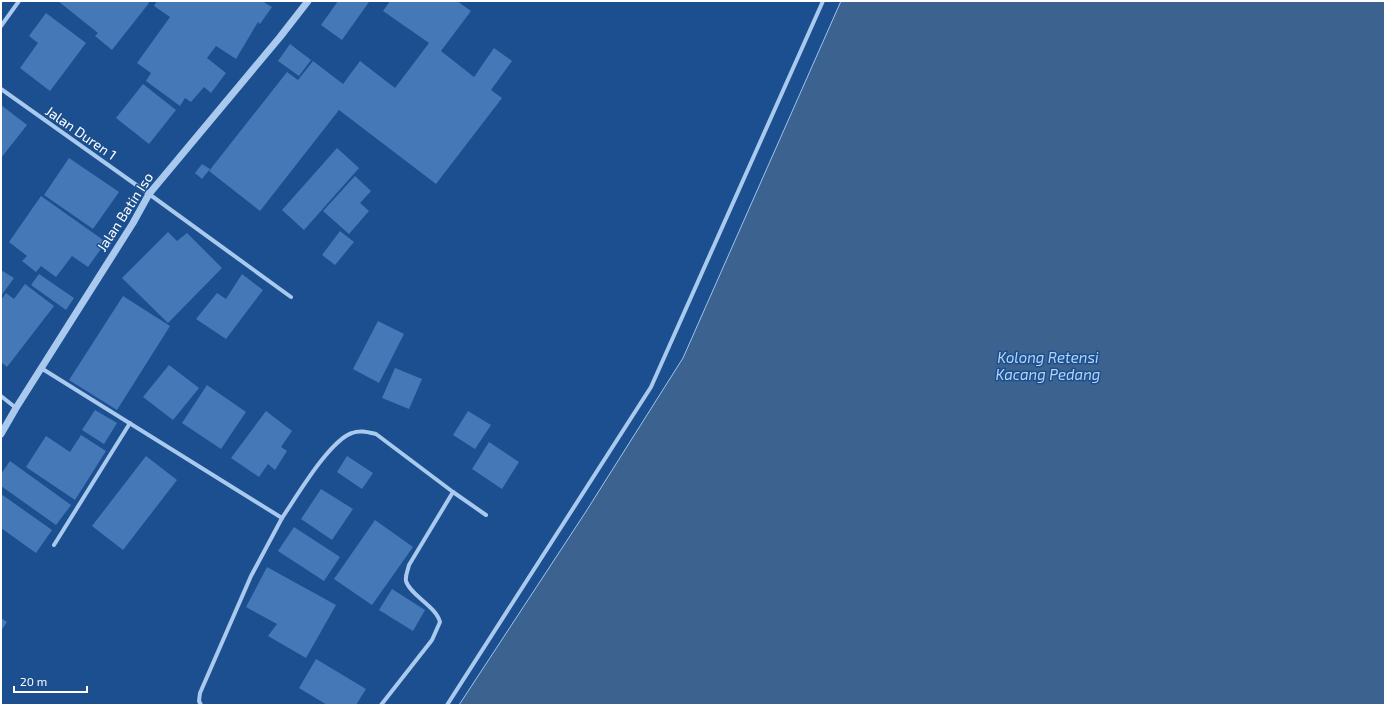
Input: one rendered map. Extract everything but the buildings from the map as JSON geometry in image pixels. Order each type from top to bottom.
[{"type":"street","points":[[1,26],[19,1]]},
{"type":"street","name":"Jalan Batin Iso","points":[[1,434],[133,223],[149,194],[280,38],[308,1]]},
{"type":"street","points":[[447,705],[650,387],[823,1]]},
{"type":"street","name":"Jalan Duren 1","points":[[1,89],[149,194],[290,297]]},
{"type":"street","points":[[41,368],[282,518]]},
{"type":"street","points":[[1,396],[16,408]]},
{"type":"street","points":[[54,545],[130,423]]},
{"type":"street","points":[[201,705],[199,701],[200,693],[251,576],[282,518],[328,452],[341,439],[352,433],[364,430],[376,434],[486,515]]},
{"type":"street","points":[[381,705],[432,640],[440,622],[439,616],[406,582],[406,576],[409,565],[453,492]]},
{"type":"water","name":"Kolong Retensi Kacang Pedang","points":[[841,1],[1385,1],[1385,705],[459,705],[585,513],[683,358]]}]
